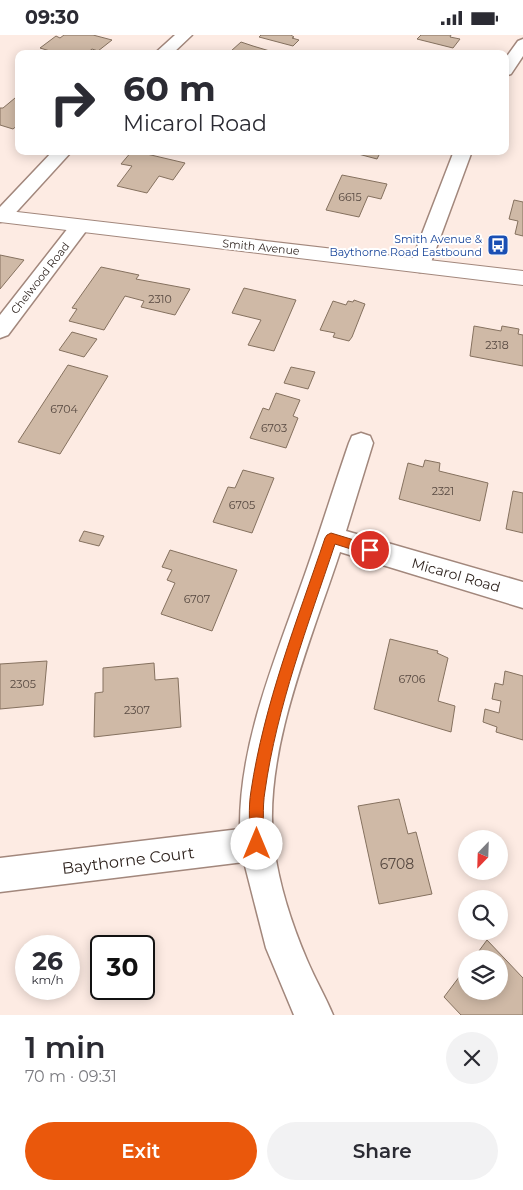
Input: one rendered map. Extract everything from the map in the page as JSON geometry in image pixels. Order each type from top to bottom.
[{"type":"main road","name":"Smith Avenue","points":[[1,216],[79,227],[523,278]]},
{"type":"street","points":[[167,50],[184,35]]},
{"type":"street","points":[[509,65],[523,45]]},
{"type":"street","points":[[1,216],[59,155]]},
{"type":"street","points":[[420,265],[461,155]]},
{"type":"street","name":"Chelwood Road","points":[[0,330],[79,227]]},
{"type":"street","points":[[314,1015],[295,979],[271,910],[257,844],[257,793],[269,732],[288,665],[331,538],[360,443]]},
{"type":"street","name":"Micarol Road","points":[[331,538],[523,595]]},
{"type":"street","name":"Baythorne Court","points":[[0,875],[257,844]]},
{"type":"building","points":[[64,35],[93,35],[112,40],[99,50],[47,50],[40,48],[56,36],[60,38]]},
{"type":"building","points":[[261,35],[291,35],[294,37],[292,38],[299,40],[293,46],[259,37]]},
{"type":"building","points":[[421,35],[451,35],[450,37],[460,39],[453,48],[417,39]]},
{"type":"building","points":[[241,42],[267,50],[232,50]]},
{"type":"building","points":[[15,98],[15,127],[13,129],[0,125],[0,108],[3,108]]},
{"type":"building","points":[[129,155],[151,155],[185,163],[173,180],[159,176],[147,193],[117,186],[132,166],[121,164]]},
{"type":"building","points":[[362,155],[379,155],[377,159]]},
{"type":"building","points":[[342,175],[387,184],[381,199],[368,196],[359,217],[326,210]]},
{"type":"building","points":[[514,200],[523,202],[523,236],[515,234],[518,221],[509,219]]},
{"type":"building","points":[[0,255],[24,260],[0,289]]},
{"type":"building","points":[[101,267],[139,275],[136,279],[190,289],[175,315],[141,307],[144,301],[125,296],[104,330],[69,321],[77,309],[72,308]]},
{"type":"building","points":[[244,288],[296,300],[274,351],[248,345],[261,320],[232,313]]},
{"type":"building","points":[[354,300],[365,304],[349,341],[333,337],[335,333],[320,330],[333,301],[346,305],[348,301],[353,302]]},
{"type":"building","points":[[474,326],[501,331],[502,326],[519,329],[518,334],[523,335],[523,366],[470,356]]},
{"type":"building","points":[[72,332],[97,339],[84,357],[59,350]]},
{"type":"building","points":[[68,365],[108,376],[60,454],[18,442]]},
{"type":"building","points":[[291,367],[315,372],[308,389],[284,383]]},
{"type":"building","points":[[276,393],[300,400],[293,416],[298,418],[286,448],[250,438],[263,408],[269,410]]},
{"type":"building","points":[[425,460],[440,463],[439,471],[488,483],[480,521],[399,499],[408,463],[423,467]]},
{"type":"building","points":[[243,470],[274,478],[252,533],[213,522],[228,487],[235,488]]},
{"type":"building","points":[[513,491],[523,493],[523,533],[506,529]]},
{"type":"building","points":[[84,531],[104,536],[99,546],[79,541]]},
{"type":"building","points":[[170,550],[237,570],[212,631],[161,614],[175,583],[167,580],[172,570],[162,567]]},
{"type":"building","points":[[390,639],[438,651],[437,653],[448,658],[438,701],[455,706],[451,732],[374,709]]},
{"type":"building","points":[[47,661],[43,705],[0,709],[0,664]]},
{"type":"building","points":[[154,663],[155,680],[178,678],[181,727],[94,737],[95,693],[103,692],[103,668]]},
{"type":"building","points":[[505,671],[523,676],[523,740],[496,732],[497,727],[483,722],[485,709],[499,713],[501,701],[492,699],[495,683],[503,685]]},
{"type":"building","points":[[399,799],[408,834],[416,832],[432,894],[379,904],[358,806]]},
{"type":"building","points":[[487,940],[496,950],[480,950]]},
{"type":"building","points":[[508,962],[523,978],[523,1015],[461,1015],[444,997],[458,979],[458,1000],[508,1000]]},
{"type":"place","name":"Smith Avenue & Baythorne Road Eastbound","points":[[498,245]]},
{"type":"route","points":[[257,844],[257,793],[269,732],[288,665],[331,538],[370,550]]}]
